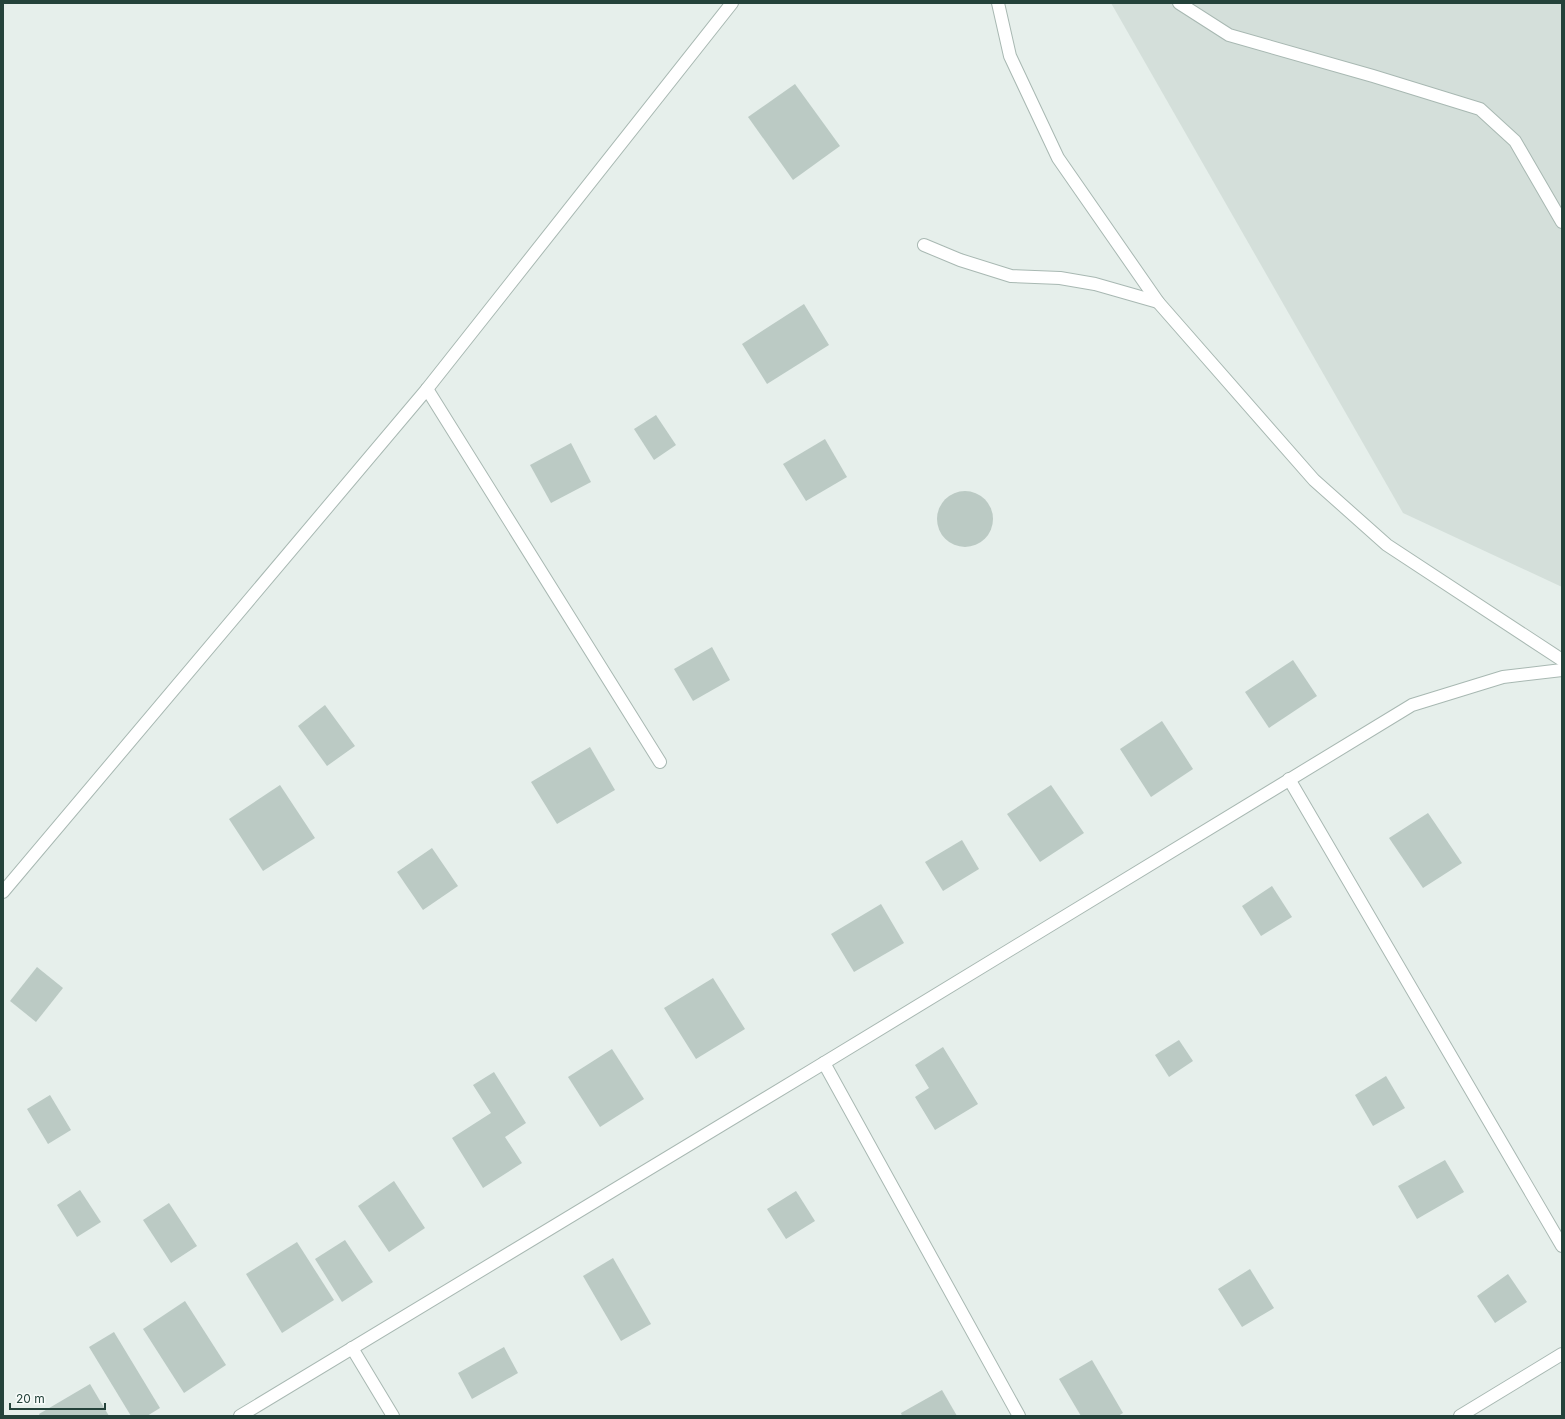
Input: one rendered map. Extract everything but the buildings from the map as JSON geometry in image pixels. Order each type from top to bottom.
[{"type":"street","points":[[3,892],[427,389],[732,3]]},
{"type":"street","points":[[998,3],[1010,56],[1058,158],[1158,302],[1314,480],[1387,546],[1562,660]]},
{"type":"street","points":[[1179,3],[1229,35],[1373,76],[1480,109],[1515,141],[1562,222]]},
{"type":"street","points":[[924,245],[960,260],[1011,276],[1060,278],[1088,283],[1158,302]]},
{"type":"street","points":[[427,389],[660,762]]},
{"type":"street","points":[[240,1416],[1412,705],[1503,677],[1562,670]]},
{"type":"street","points":[[1289,779],[1562,1246]]},
{"type":"street","points":[[824,1063],[1019,1416]]},
{"type":"street","points":[[352,1348],[393,1416]]},
{"type":"street","points":[[1460,1416],[1562,1354]]},
{"type":"shaded area","points":[[1111,3],[1562,3],[1562,587],[1403,513]]}]
